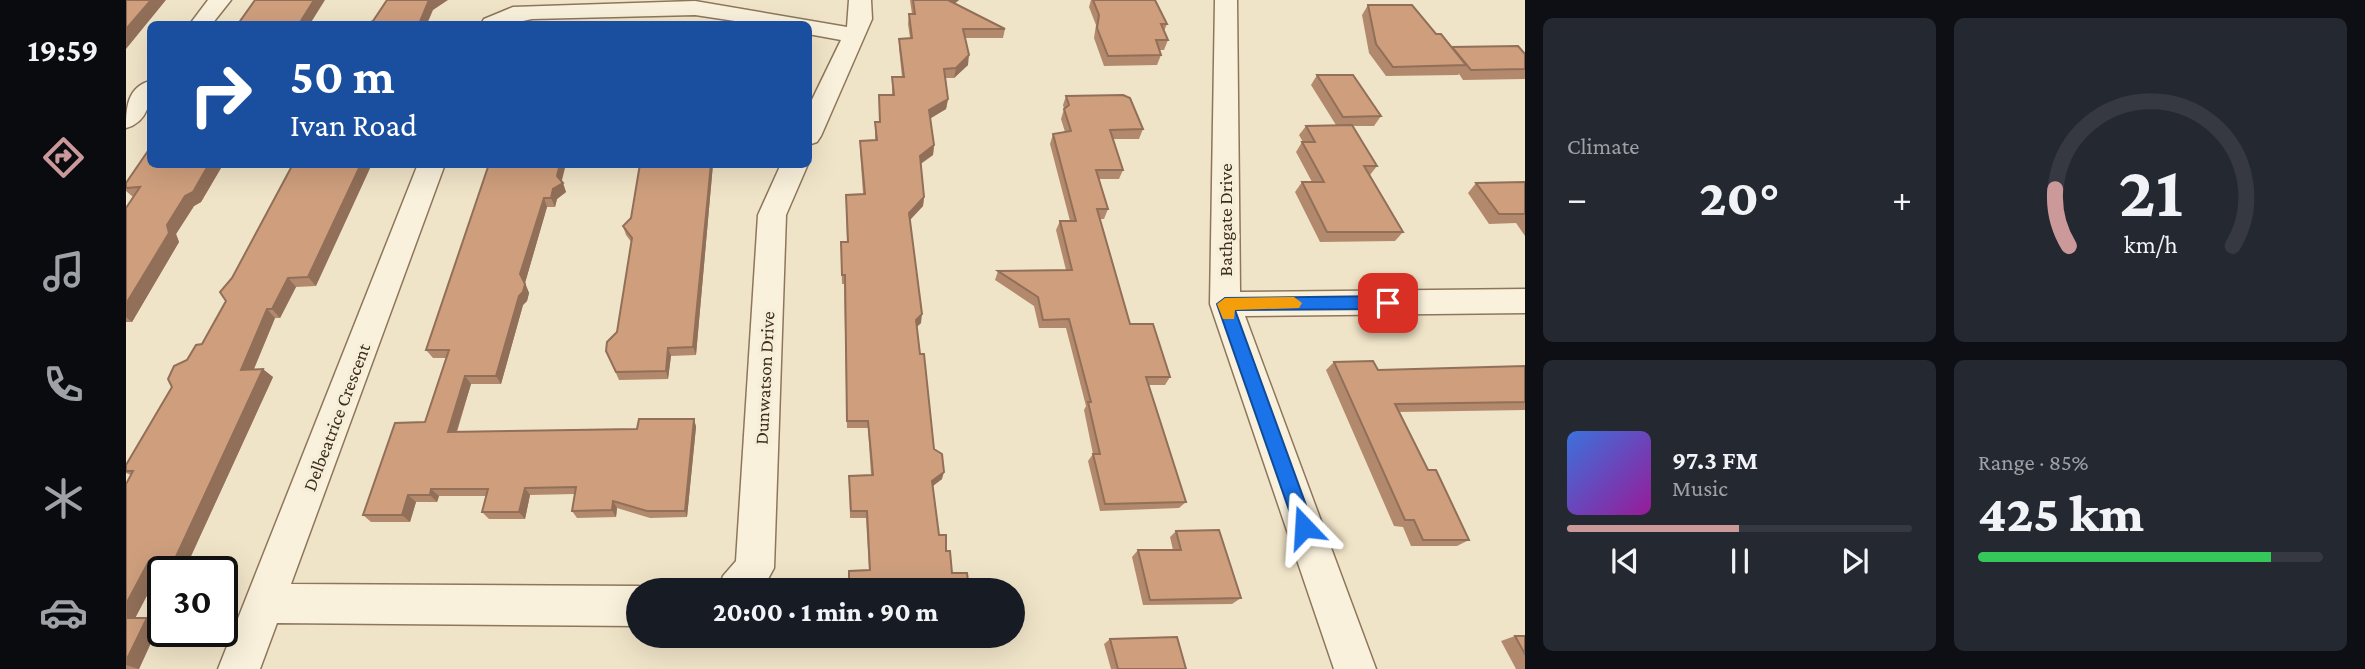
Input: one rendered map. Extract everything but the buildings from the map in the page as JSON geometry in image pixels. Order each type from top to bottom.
[{"type":"street","points":[[203,21],[220,0]]},
{"type":"street","points":[[812,127],[855,35],[861,19],[860,0]]},
{"type":"street","name":"Bathgate Drive","points":[[1226,0],[1225,304],[1355,669]]},
{"type":"street","points":[[498,21],[513,14],[532,12],[695,8],[775,21]]},
{"type":"street","points":[[812,28],[855,35]]},
{"type":"street","points":[[126,120],[147,93]]},
{"type":"street","name":"Delbeatrice Crescent","points":[[239,669],[430,168]]},
{"type":"street","name":"Dunwatson Drive","points":[[747,578],[755,568],[772,215],[793,168]]},
{"type":"street","points":[[1225,304],[1525,301]]},
{"type":"street","points":[[265,603],[626,606]]},
{"type":"slow traffic","points":[[1228,314],[1225,304],[1294,303]]},
{"type":"route","points":[[1304,527],[1225,304],[1388,303]]}]
